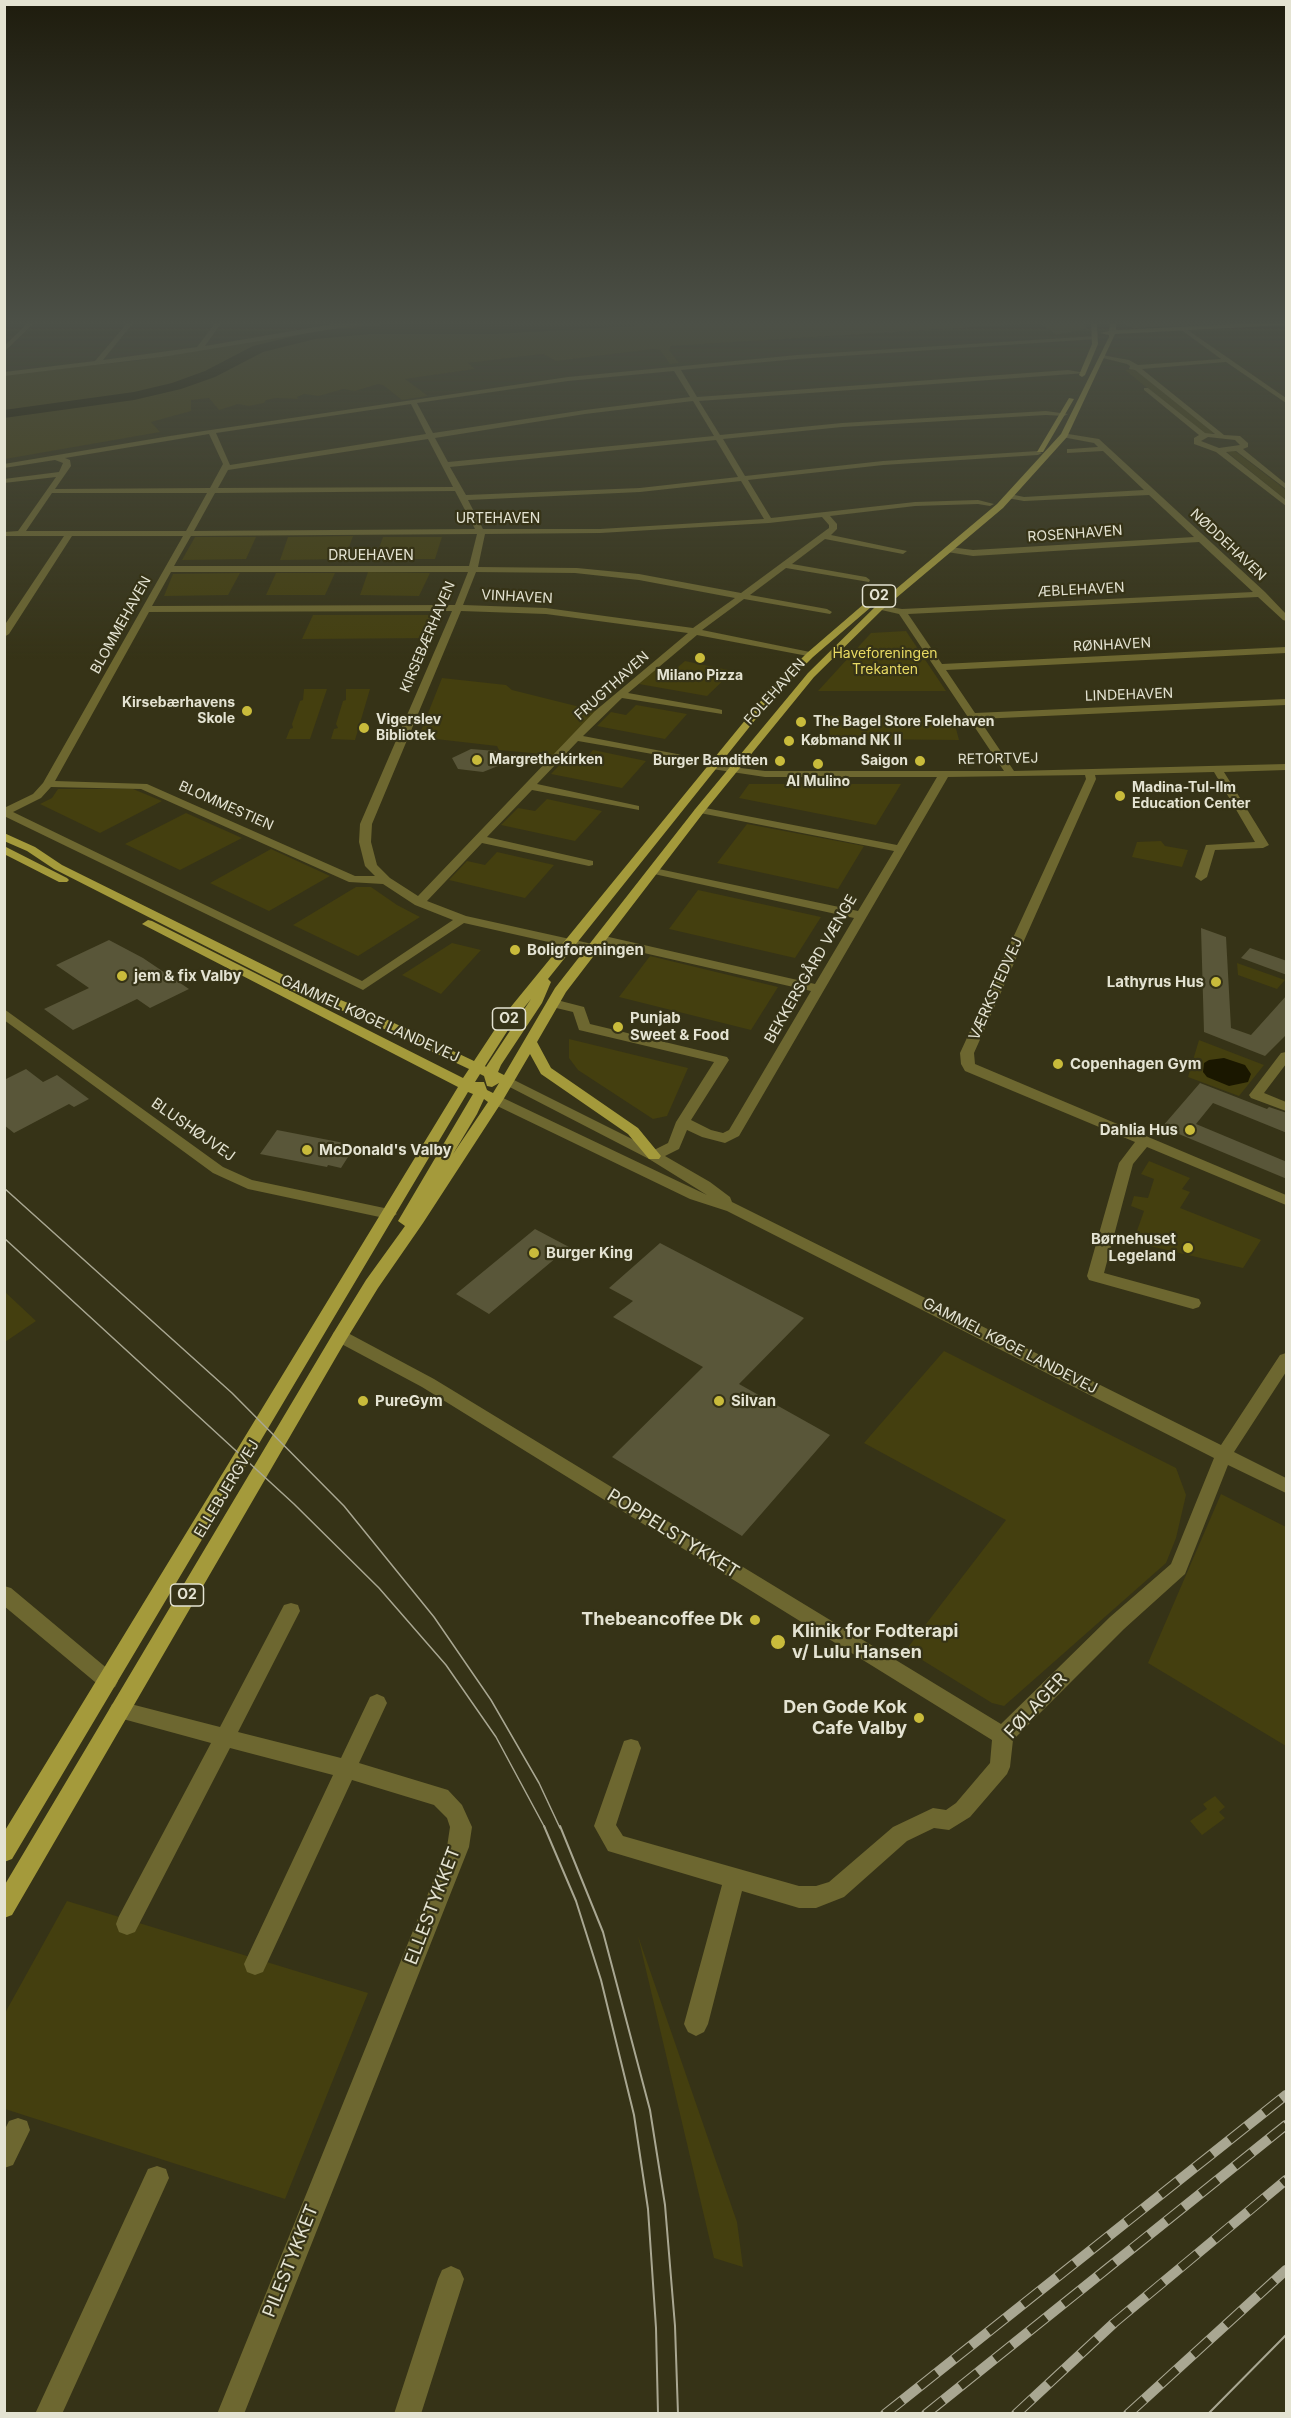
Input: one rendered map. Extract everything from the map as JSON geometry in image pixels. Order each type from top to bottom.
[{"type":"main road","name":"FOLEHAVEN","points":[[484,1070],[536,1003],[544,987],[546,973],[772,693],[810,655],[990,504],[1038,453],[1050,435]]},
{"type":"main road","name":"FOLEHAVEN","points":[[496,1100],[553,1004],[596,943],[732,770],[811,675],[880,608],[1010,496],[1065,435]]},
{"type":"main road","name":"GAMMEL KØGE LANDEVEJ","points":[[4,836],[31,849],[58,867],[299,988],[370,1017],[507,1082]]},
{"type":"main road","name":"GAMMEL KØGE LANDEVEJ","points":[[4,849],[496,1100]]},
{"type":"main road","points":[[530,1042],[546,1071],[633,1131],[654,1156]]},
{"type":"main road","name":"O2","points":[[465,1086],[484,1070]]},
{"type":"main road","points":[[372,1284],[425,1186],[470,1114],[480,1093],[484,1070]]},
{"type":"main road","points":[[484,1070],[496,1100]]},
{"type":"main road","name":"ELLEBJERGVEJ","points":[[4,1852],[465,1086]]},
{"type":"main road","name":"ELLEBJERGVEJ","points":[[4,1907],[340,1336],[372,1284],[418,1219],[496,1100]]},
{"type":"street","points":[[4,466],[194,435]]},
{"type":"street","points":[[213,435],[227,464],[225,468],[438,435]]},
{"type":"street","points":[[716,435],[769,521]]},
{"type":"street","points":[[446,465],[748,435]]},
{"type":"street","name":"NØDDEHAVEN","points":[[1065,435],[1093,440],[1104,449],[1287,618]]},
{"type":"street","points":[[1219,450],[1238,449],[1245,445],[1242,441],[1221,435],[1198,438],[1198,443],[1219,450],[1287,504]]},
{"type":"street","points":[[431,436],[481,533]]},
{"type":"street","points":[[1070,451],[1104,449]]},
{"type":"street","points":[[1238,449],[1287,487]]},
{"type":"street","points":[[463,498],[640,490],[883,463],[1038,453]]},
{"type":"street","points":[[20,534],[67,466],[66,462],[56,457]]},
{"type":"street","name":"BLOMMEHAVEN","points":[[5,812],[37,796],[48,784],[225,468]]},
{"type":"street","points":[[4,481],[61,474]]},
{"type":"street","points":[[51,491],[458,489]]},
{"type":"street","points":[[1010,496],[1024,498],[1152,492]]},
{"type":"street","name":"URTEHAVEN","points":[[4,534],[600,531],[769,521],[915,504],[978,502],[990,504]]},
{"type":"street","points":[[824,514],[834,527],[824,536]]},
{"type":"street","points":[[4,634],[70,533]]},
{"type":"street","name":"KIRSEBÆRHAVEN","points":[[481,533],[473,569],[366,824],[364,842],[371,866],[386,880],[419,902],[462,919],[571,943],[596,943]]},
{"type":"street","points":[[824,536],[903,551]]},
{"type":"street","name":"FRUGTHAVEN","points":[[419,902],[576,738],[621,695],[694,632],[824,536]]},
{"type":"street","name":"ROSENHAVEN","points":[[950,550],[973,554],[1203,539]]},
{"type":"street","points":[[785,565],[866,580]]},
{"type":"street","name":"DRUEHAVEN","points":[[169,569],[473,569],[574,572],[639,577],[827,612]]},
{"type":"street","name":"ÆBLEHAVEN","points":[[880,608],[903,612],[1262,594]]},
{"type":"street","name":"VINHAVEN","points":[[147,609],[458,608],[570,613],[694,632],[810,655]]},
{"type":"street","points":[[903,612],[1011,774]]},
{"type":"street","name":"RØNHAVEN","points":[[939,667],[1287,650]]},
{"type":"street","points":[[621,695],[718,712]]},
{"type":"street","name":"LINDEHAVEN","points":[[972,716],[1287,702]]},
{"type":"street","points":[[576,738],[677,757]]},
{"type":"street","name":"RETORTVEJ","points":[[711,766],[765,774],[944,775],[1287,767]]},
{"type":"street","points":[[1201,877],[1210,847],[1263,845],[1217,769]]},
{"type":"street","name":"VÆRKSTEDVEJ","points":[[1089,772],[1091,779],[967,1053],[968,1064],[970,1068],[1287,1200]]},
{"type":"street","name":"BEKKERSGÅRD VÆNGE","points":[[683,1122],[707,1134],[725,1138],[734,1133],[944,775]]},
{"type":"street","name":"BLOMMESTIEN","points":[[48,784],[143,786],[353,880],[386,880]]},
{"type":"street","points":[[530,786],[635,808]]},
{"type":"street","points":[[700,810],[901,849]]},
{"type":"street","name":"GAMMEL KØGE LANDEVEJ","points":[[5,812],[363,986],[462,919]]},
{"type":"street","points":[[479,839],[589,863]]},
{"type":"street","points":[[654,871],[862,916]]},
{"type":"street","points":[[596,943],[819,988]]},
{"type":"street","points":[[553,1004],[579,1010],[584,1027],[722,1060],[683,1122],[674,1146],[654,1156]]},
{"type":"street","name":"BLUSHØJVEJ","points":[[4,1013],[218,1170],[248,1184],[389,1214]]},
{"type":"street","points":[[1287,1056],[1256,1095],[1287,1107]]},
{"type":"street","name":"GAMMEL KØGE LANDEVEJ","points":[[507,1082],[654,1156],[705,1185],[732,1207]]},
{"type":"street","name":"GAMMEL KØGE LANDEVEJ","points":[[496,1100],[695,1196],[732,1207],[1287,1486]]},
{"type":"street","points":[[1145,1140],[1126,1163],[1095,1276],[1193,1303]]},
{"type":"street","name":"POPPELSTYKKET","points":[[340,1336],[449,1396],[1003,1736]]},
{"type":"street","name":"FØLAGER","points":[[632,1748],[605,1826],[616,1844],[799,1897],[816,1897],[836,1890],[900,1834],[933,1818],[949,1820],[963,1810],[1000,1767],[1003,1736],[1118,1623],[1178,1569],[1224,1454],[1287,1359]]},
{"type":"street","points":[[4,1594],[108,1681]]},
{"type":"street","points":[[127,1924],[291,1611]]},
{"type":"street","points":[[255,1964],[377,1703]]},
{"type":"street","name":"ELLESTYKKET","points":[[119,1710],[347,1769],[441,1797],[455,1812],[461,1827],[458,1847],[353,2109]]},
{"type":"street","points":[[696,2024],[734,1879]]},
{"type":"street","name":"PILESTYKKET","points":[[230,2414],[353,2109]]},
{"type":"street","points":[[4,2156],[18,2130]]},
{"type":"street","points":[[48,2414],[157,2178]]},
{"type":"street","points":[[407,2414],[451,2279]]},
{"type":"green space","points":[[5,435],[144,435],[5,459]]},
{"type":"green space","points":[[1235,451],[1286,490],[1286,500],[1227,452]]},
{"type":"green space","points":[[353,536],[345,559],[280,560],[288,537]]},
{"type":"green space","points":[[195,537],[256,537],[246,559],[182,560]]},
{"type":"green space","points":[[383,537],[442,537],[435,559],[375,559]]},
{"type":"green space","points":[[368,572],[430,573],[419,596],[360,595]]},
{"type":"green space","points":[[240,573],[228,595],[164,596],[173,574]]},
{"type":"green space","points":[[276,573],[335,573],[325,595],[266,595]]},
{"type":"green space","points":[[313,615],[438,615],[428,638],[302,639]]},
{"type":"green space","name":"Haveforeningen Trekanten","points":[[906,631],[946,691],[818,691],[871,633]]},
{"type":"green space","points":[[685,661],[733,671],[707,696],[639,684],[655,670],[671,673]]},
{"type":"green space","points":[[442,678],[506,685],[512,690],[596,711],[553,755],[499,750],[497,746],[436,739],[430,742],[417,741]]},
{"type":"green space","points":[[304,689],[327,689],[310,739],[286,739],[290,729],[293,728],[292,724],[300,701],[303,700]]},
{"type":"green space","points":[[346,689],[370,689],[355,740],[331,739],[334,729],[338,728],[336,724],[343,701],[346,700]]},
{"type":"green space","points":[[636,705],[687,714],[665,739],[597,726],[611,712],[626,715]]},
{"type":"green space","points":[[828,716],[953,717],[959,740],[848,739],[849,745],[831,745]]},
{"type":"green space","points":[[593,750],[646,761],[622,788],[551,774],[566,758],[583,761]]},
{"type":"green space","points":[[749,784],[901,784],[876,825],[739,798]]},
{"type":"green space","points":[[58,789],[133,789],[162,801],[100,833],[40,804],[52,798]]},
{"type":"green space","points":[[547,799],[602,811],[575,841],[501,825],[518,808],[535,811]]},
{"type":"green space","points":[[186,813],[242,838],[180,870],[125,844]]},
{"type":"green space","points":[[747,824],[864,846],[838,889],[717,863]]},
{"type":"green space","points":[[1161,841],[1165,846],[1188,850],[1182,867],[1132,857],[1137,842]]},
{"type":"green space","points":[[271,849],[330,876],[269,911],[210,883]]},
{"type":"green space","points":[[497,852],[554,865],[525,898],[449,880],[467,861],[485,865]]},
{"type":"green space","points":[[356,887],[371,887],[420,917],[358,956],[293,925]]},
{"type":"green space","points":[[698,890],[821,917],[795,958],[669,929]]},
{"type":"green space","points":[[452,943],[481,950],[441,994],[402,975]]},
{"type":"green space","points":[[650,956],[778,987],[751,1030],[619,997]]},
{"type":"green space","points":[[1237,963],[1285,980],[1277,989],[1238,975]]},
{"type":"green space","points":[[569,1039],[688,1068],[667,1116],[653,1119],[578,1070],[569,1058]]},
{"type":"green space","points":[[1199,1040],[1264,1065],[1239,1096],[1188,1077]]},
{"type":"green space","points":[[1149,1161],[1190,1178],[1182,1189],[1190,1192],[1180,1208],[1261,1240],[1243,1268],[1133,1242],[1144,1211],[1131,1206],[1134,1196],[1148,1198],[1154,1179],[1141,1174]]},
{"type":"green space","points":[[4,1291],[36,1321],[5,1342],[4,1342]]},
{"type":"green space","points":[[944,1351],[1176,1468],[1186,1495],[1176,1538],[1166,1563],[1004,1706],[992,1703],[906,1650],[1006,1520],[864,1443]]},
{"type":"green space","points":[[1221,1494],[1286,1527],[1286,1746],[1148,1663]]},
{"type":"green space","points":[[1215,1796],[1225,1807],[1219,1812],[1225,1818],[1202,1835],[1190,1821],[1207,1809],[1203,1804]]},
{"type":"green space","points":[[67,1901],[368,1993],[285,2199],[5,2109],[5,2013]]},
{"type":"green space","points":[[638,1936],[737,2222],[743,2267],[714,2258]]},
{"type":"shaded area","points":[[1224,1058],[1245,1065],[1251,1074],[1248,1082],[1229,1086],[1207,1077],[1203,1072],[1204,1063]]},
{"type":"building","name":"Margrethekirken","points":[[471,749],[496,751],[503,764],[483,772],[458,769],[452,758]]},
{"type":"building","name":"Lathyrus Hus","points":[[1201,928],[1226,937],[1231,1028],[1251,1035],[1287,995],[1287,1034],[1265,1056],[1204,1032]]},
{"type":"building","name":"jem & fix Valby","points":[[109,940],[143,958],[189,989],[150,1008],[137,999],[73,1030],[44,1009],[89,988],[56,965]]},
{"type":"building","name":"Lathyrus Hus","points":[[1250,948],[1287,961],[1287,975],[1241,958]]},
{"type":"building","points":[[26,1069],[43,1082],[57,1075],[89,1099],[74,1107],[69,1104],[14,1133],[4,1125],[4,1080]]},
{"type":"building","name":"Dahlia Hus","points":[[1200,1083],[1267,1109],[1269,1107],[1287,1113],[1287,1133],[1213,1103],[1196,1124],[1287,1162],[1287,1179],[1162,1127]]},
{"type":"building","name":"McDonald's Valby","points":[[277,1130],[355,1146],[341,1168],[260,1154]]},
{"type":"building","points":[[535,1229],[569,1247],[489,1314],[456,1294]]},
{"type":"building","name":"Silvan","points":[[660,1243],[804,1318],[739,1384],[830,1435],[742,1536],[612,1457],[703,1367],[613,1317],[633,1301],[609,1288]]},
{"type":"tram line","points":[[4,1188],[232,1393],[344,1506],[434,1617],[491,1700],[539,1783],[560,1828]]},
{"type":"tram line","points":[[4,1238],[294,1504],[379,1588],[446,1665],[496,1737],[544,1827]]},
{"type":"tram line","points":[[560,1826],[603,1932],[650,2110],[665,2205],[675,2326],[678,2414]]},
{"type":"tram line","points":[[544,1827],[576,1901],[601,1980],[634,2115],[648,2209],[656,2328],[658,2414]]},
{"type":"tram line","points":[[1208,2414],[1286,2335]]},
{"type":"railway","points":[[885,2414],[1286,2095]]},
{"type":"railway","points":[[926,2414],[1286,2125]]},
{"type":"railway","points":[[1016,2414],[1114,2323],[1286,2180]]},
{"type":"railway","points":[[1128,2414],[1286,2270]]},
{"type":"place","name":"Milano Pizza","points":[[700,658]]},
{"type":"place","name":"Kirsebærhavens Skole","points":[[247,711]]},
{"type":"place","name":"The Bagel Store Folehaven","points":[[801,722]]},
{"type":"place","name":"Vigerslev Bibliotek","points":[[364,728]]},
{"type":"place","name":"Købmand NK II","points":[[789,741]]},
{"type":"place","name":"Margrethekirken","points":[[477,760]]},
{"type":"place","name":"Burger Banditten","points":[[780,761]]},
{"type":"place","name":"Saigon","points":[[920,761]]},
{"type":"place","name":"Al Mulino","points":[[818,764]]},
{"type":"place","name":"Madina-Tul-Ilm Education Center","points":[[1120,796]]},
{"type":"place","name":"Boligforeningen","points":[[515,950]]},
{"type":"place","name":"jem & fix Valby","points":[[122,976]]},
{"type":"place","name":"Lathyrus Hus","points":[[1216,982]]},
{"type":"place","name":"Punjab Sweet & Food","points":[[618,1027]]},
{"type":"place","name":"Copenhagen Gym","points":[[1058,1064]]},
{"type":"place","name":"Dahlia Hus","points":[[1190,1130]]},
{"type":"place","name":"McDonald's Valby","points":[[307,1150]]},
{"type":"place","name":"Børnehuset Legeland","points":[[1188,1248]]},
{"type":"place","name":"Burger King","points":[[534,1253]]},
{"type":"place","name":"PureGym","points":[[363,1401]]},
{"type":"place","name":"Silvan","points":[[719,1401]]},
{"type":"place","name":"Thebeancoffee Dk","points":[[755,1620]]},
{"type":"place","name":"Klinik for Fodterapi v/ Lulu Hansen","points":[[778,1642]]},
{"type":"place","name":"Den Gode Kok Cafe Valby","points":[[919,1718]]}]
